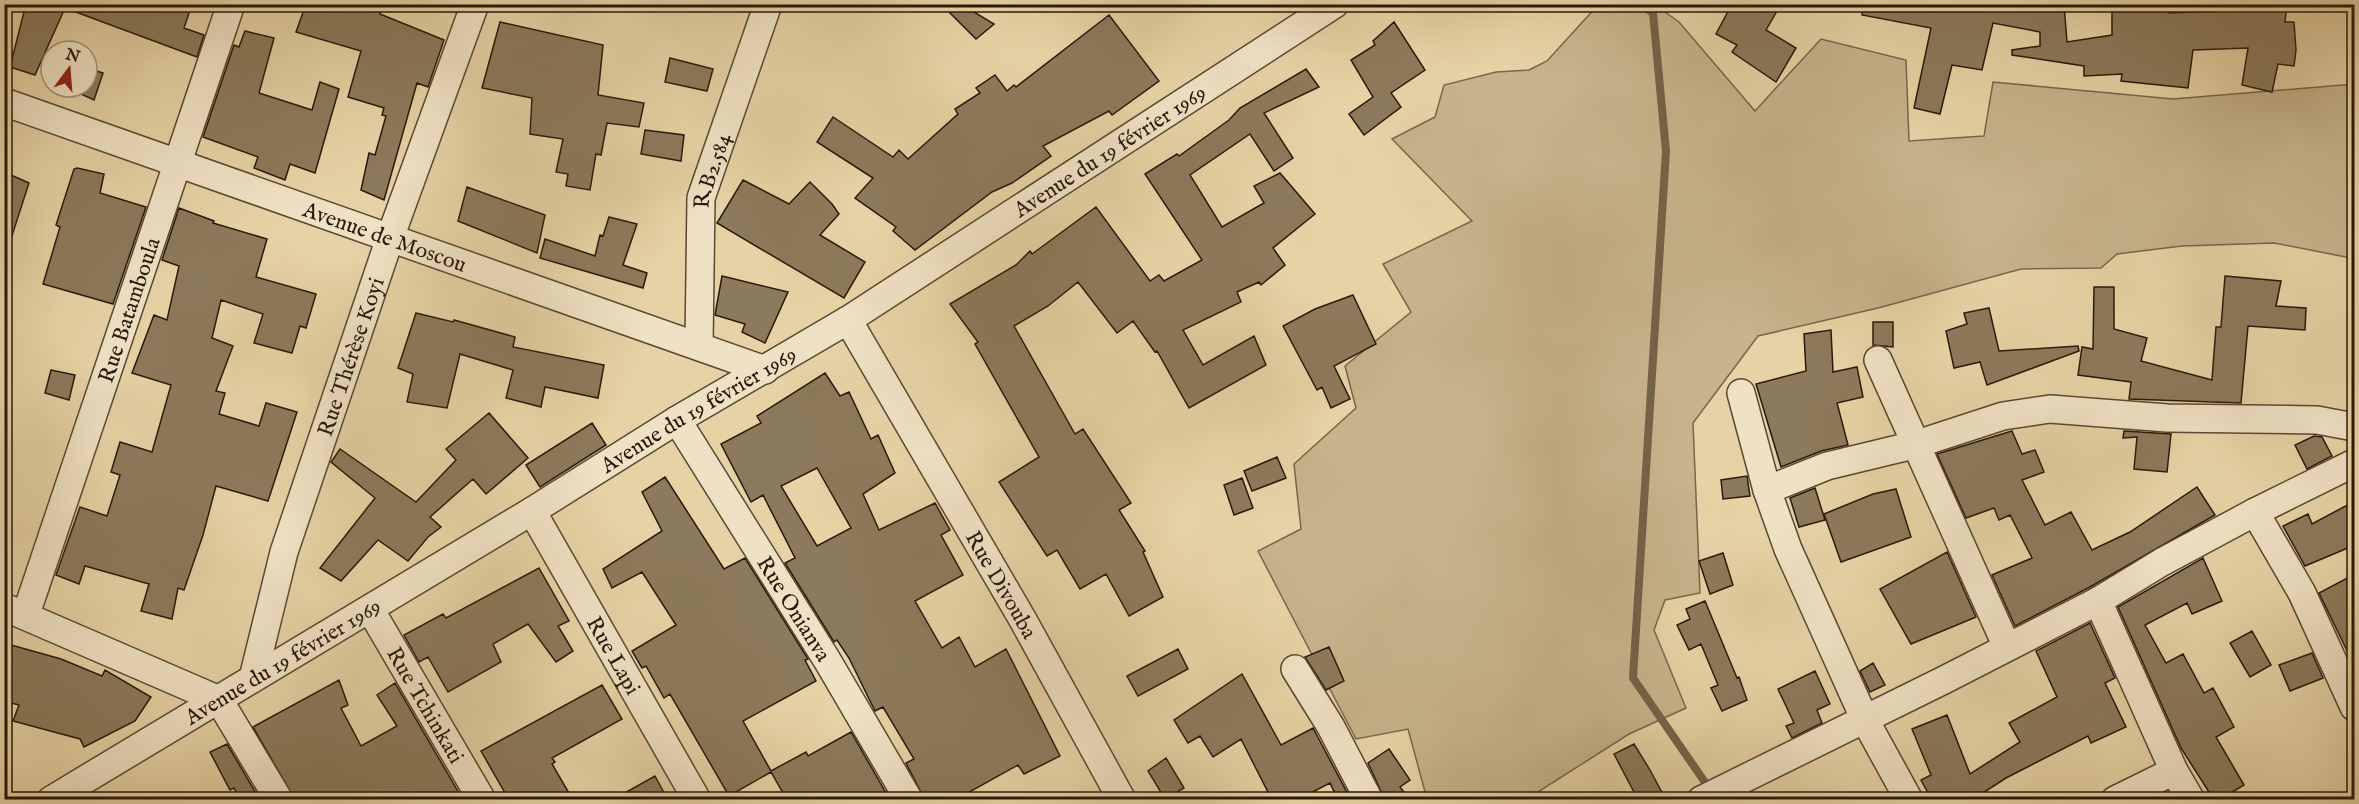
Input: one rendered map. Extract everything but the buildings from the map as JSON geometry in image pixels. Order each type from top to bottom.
[{"type":"street","name":"Rue Batamboula","points":[[15,610],[178,162],[231,4]]},
{"type":"street","name":"Rue Thérèse Koyi","points":[[253,678],[284,552],[390,238],[475,4]]},
{"type":"street","name":"R.B2.584","points":[[699,346],[701,198],[768,4]]},
{"type":"street","name":"Avenue du 19 février 1969","points":[[61,797],[253,678],[532,511],[676,420],[848,320],[1335,4]]},
{"type":"street","name":"Avenue de Moscou","points":[[4,102],[765,370]]},
{"type":"street","name":"Rue Divouba","points":[[848,320],[877,374],[1023,620],[1122,800]]},
{"type":"street","points":[[1878,360],[1914,445],[2007,647]]},
{"type":"street","points":[[1741,393],[1767,490],[1788,549],[1865,720],[1909,800]]},
{"type":"street","points":[[1767,490],[1827,466],[1914,445],[2003,416],[2050,408],[2167,418],[2317,420],[2355,427]]},
{"type":"street","name":"Rue Onianva","points":[[676,420],[827,660],[909,800]]},
{"type":"street","points":[[1707,796],[1865,720],[2098,601],[2162,562],[2255,512],[2355,463]]},
{"type":"street","name":"Rue Lapi","points":[[532,511],[697,800]]},
{"type":"street","points":[[2255,512],[2302,593],[2352,694]]},
{"type":"street","points":[[2098,601],[2174,771],[2191,800]]},
{"type":"street","name":"Rue Tchinkati","points":[[370,609],[482,800]]},
{"type":"street","points":[[15,610],[219,700],[279,800]]},
{"type":"street","points":[[1295,669],[1331,727],[1369,800]]},
{"type":"street","points":[[2115,800],[2174,771]]},
{"type":"shaded area","points":[[1598,5],[1655,5],[1679,22],[1755,111],[1821,39],[1906,60],[1909,141],[1984,136],[1993,82],[2173,99],[2354,84],[2354,264],[2346,257],[2274,243],[2182,246],[2117,254],[2101,268],[2021,269],[1878,308],[1758,336],[1693,423],[1700,593],[1665,600],[1654,630],[1686,708],[1629,734],[1527,799],[1427,799],[1408,729],[1356,739],[1258,551],[1301,529],[1294,464],[1356,408],[1345,366],[1411,312],[1383,264],[1472,221],[1392,139],[1435,117],[1444,85],[1496,72],[1529,70],[1547,61]]},
{"type":"waterway","points":[[1640,4],[1653,13],[1666,151],[1633,678],[1711,791]]}]
